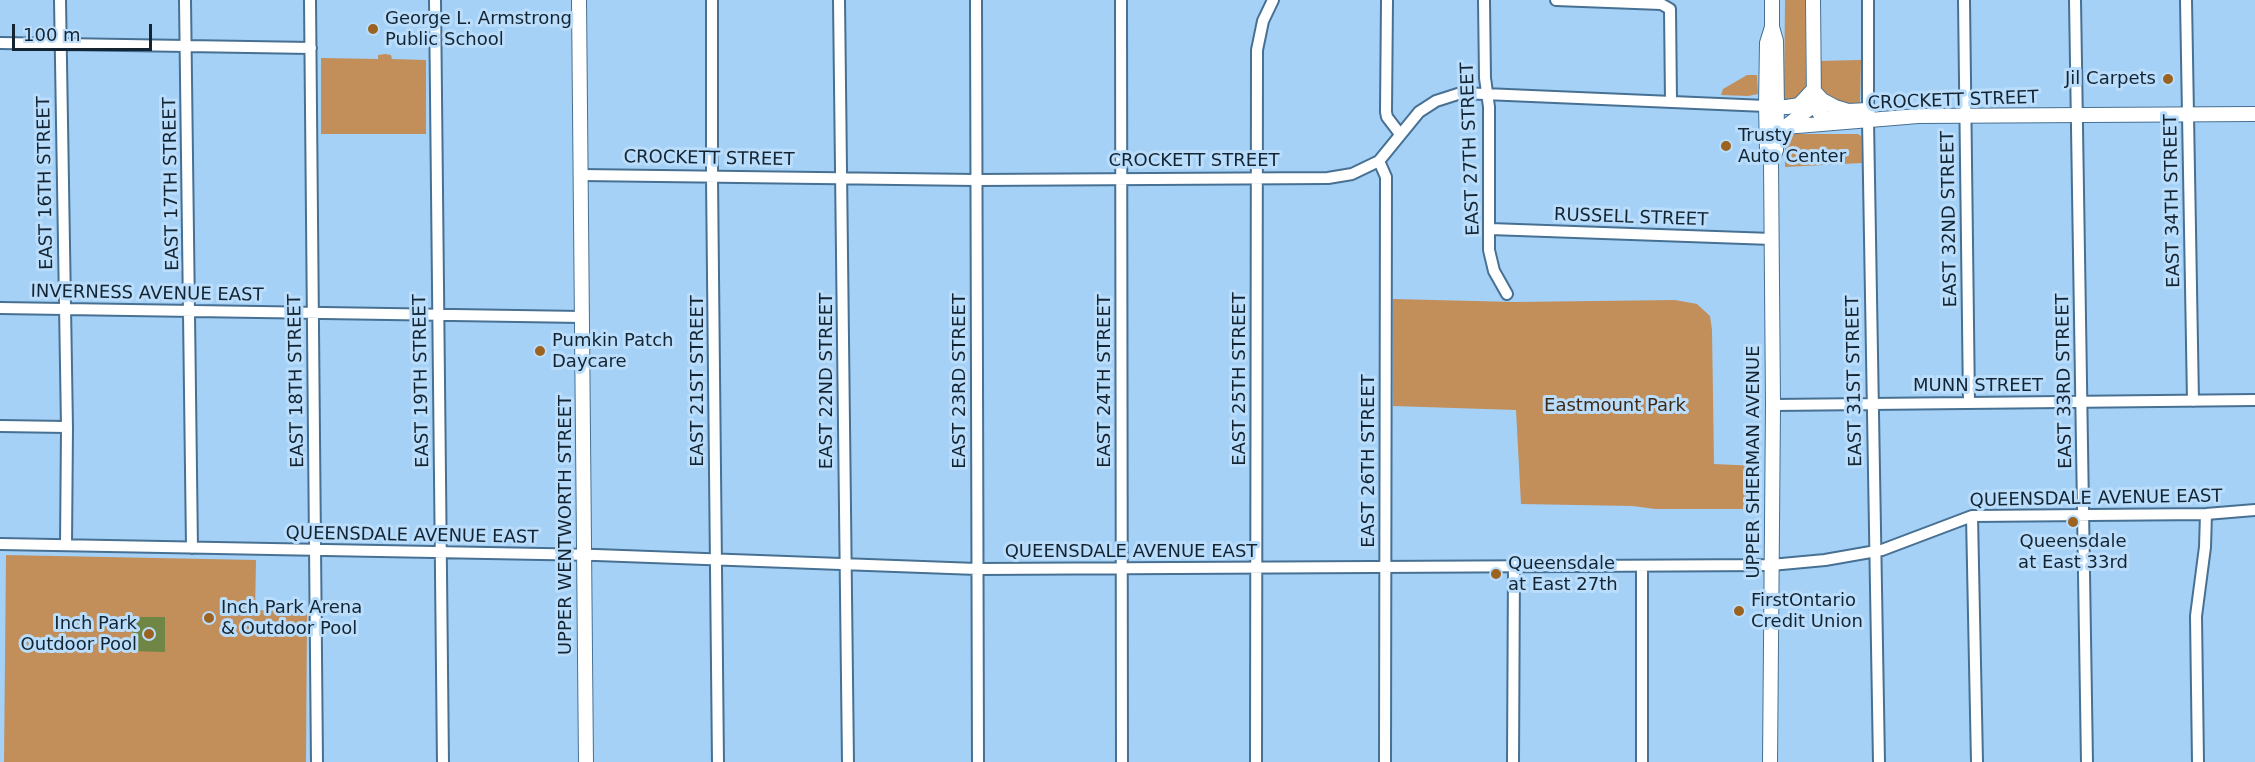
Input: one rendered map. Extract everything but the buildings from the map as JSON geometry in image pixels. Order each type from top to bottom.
[{"type":"main road","name":"UPPER WENTWORTH STREET","points":[[579,0],[586,762]]},
{"type":"main road","name":"UPPER SHERMAN AVENUE","points":[[1770,762],[1774,156],[1767,43],[1772,27],[1772,0]]},
{"type":"main road","points":[[1813,0],[1813,90],[1816,109],[1820,114],[1833,120],[1850,123]]},
{"type":"main road","points":[[1771,106],[1799,105],[1813,90]]},
{"type":"main road","points":[[1813,90],[1822,100],[1835,108],[1868,115]]},
{"type":"main road","points":[[1774,156],[1778,138],[1785,127],[1809,109],[1813,90]]},
{"type":"main road","name":"CROCKETT STREET","points":[[1785,127],[1850,123],[1868,115],[2255,114]]},
{"type":"street","name":"EAST 16TH STREET","points":[[60,0],[67,427],[66,545]]},
{"type":"street","name":"EAST 17TH STREET","points":[[185,0],[192,548]]},
{"type":"street","name":"EAST 18TH STREET","points":[[310,0],[317,762]]},
{"type":"street","name":"EAST 19TH STREET","points":[[435,0],[443,762]]},
{"type":"street","name":"EAST 21ST STREET","points":[[712,0],[718,762]]},
{"type":"street","name":"EAST 22ND STREET","points":[[839,0],[848,762]]},
{"type":"street","name":"EAST 23RD STREET","points":[[976,0],[978,762]]},
{"type":"street","name":"EAST 24TH STREET","points":[[1121,0],[1122,762]]},
{"type":"street","name":"EAST 25TH STREET","points":[[1256,762],[1258,41],[1263,21],[1273,0]]},
{"type":"street","points":[[1387,0],[1386,112],[1387,117],[1400,134]]},
{"type":"street","name":"EAST 27TH STREET","points":[[1484,0],[1485,78],[1489,107],[1491,261],[1507,294]]},
{"type":"street","points":[[1556,0],[1661,4],[1670,9],[1671,102]]},
{"type":"street","name":"EAST 31ST STREET","points":[[1868,0],[1874,551],[1879,762]]},
{"type":"street","name":"EAST 32ND STREET","points":[[1964,0],[1970,403]]},
{"type":"street","name":"EAST 33RD STREET","points":[[2075,0],[2087,762]]},
{"type":"street","name":"EAST 34TH STREET","points":[[2186,0],[2193,401]]},
{"type":"street","points":[[0,43],[310,48]]},
{"type":"street","name":"CROCKETT STREET","points":[[581,175],[976,180],[1346,176],[1378,161],[1419,112],[1436,101],[1461,93],[1771,106]]},
{"type":"street","name":"EAST 26TH STREET","points":[[1378,161],[1386,177],[1385,762]]},
{"type":"street","name":"RUSSELL STREET","points":[[1490,229],[1772,239]]},
{"type":"street","name":"INVERNESS AVENUE EAST","points":[[0,309],[582,317]]},
{"type":"street","name":"MUNN STREET","points":[[1773,405],[2255,400]]},
{"type":"street","points":[[0,426],[67,427]]},
{"type":"street","name":"QUEENSDALE AVENUE EAST","points":[[0,544],[584,555],[977,569],[1771,565],[1825,560],[1874,551],[1972,516],[2206,514],[2255,510]]},
{"type":"street","points":[[2198,762],[2196,616],[2205,548],[2206,514]]},
{"type":"street","points":[[1972,516],[1977,762]]},
{"type":"street","points":[[1513,762],[1514,566]]},
{"type":"street","points":[[1642,566],[1642,762]]},
{"type":"green space","points":[[1785,0],[1805,0],[1806,87],[1799,98],[1790,101],[1784,100]]},
{"type":"green space","points":[[378,55],[391,55],[392,59],[426,60],[426,134],[321,134],[321,58],[378,59]]},
{"type":"green space","points":[[1861,60],[1860,103],[1840,105],[1824,94],[1818,79],[1818,61]]},
{"type":"green space","points":[[1747,75],[1757,75],[1758,94],[1721,95],[1723,89]]},
{"type":"green space","points":[[1788,134],[1858,134],[1861,136],[1862,163],[1785,167],[1785,138]]},
{"type":"green space","name":"Eastmount Park","points":[[1393,299],[1515,302],[1675,300],[1697,304],[1710,316],[1712,330],[1714,464],[1758,466],[1758,509],[1655,509],[1633,506],[1521,504],[1516,410],[1393,406]]},
{"type":"green space","points":[[6,555],[256,560],[255,610],[307,612],[306,762],[4,762]]},
{"type":"shaded area","name":"Inch Park Outdoor Pool","points":[[133,617],[165,617],[165,652],[132,651]]},
{"type":"place","name":"George L. Armstrong Public School","points":[[373,29]]},
{"type":"place","name":"Jil Carpets","points":[[2168,79]]},
{"type":"place","name":"Trusty Auto Center","points":[[1726,146]]},
{"type":"place","name":"Pumkin Patch Daycare","points":[[540,351]]},
{"type":"place","name":"Queensdale at East 33rd","points":[[2073,522]]},
{"type":"place","name":"Queensdale at East 27th","points":[[1496,574]]},
{"type":"place","name":"FirstOntario Credit Union","points":[[1739,611]]},
{"type":"place","name":"Inch Park Arena & Outdoor Pool","points":[[209,618]]},
{"type":"place","name":"Inch Park Outdoor Pool","points":[[149,634]]}]
